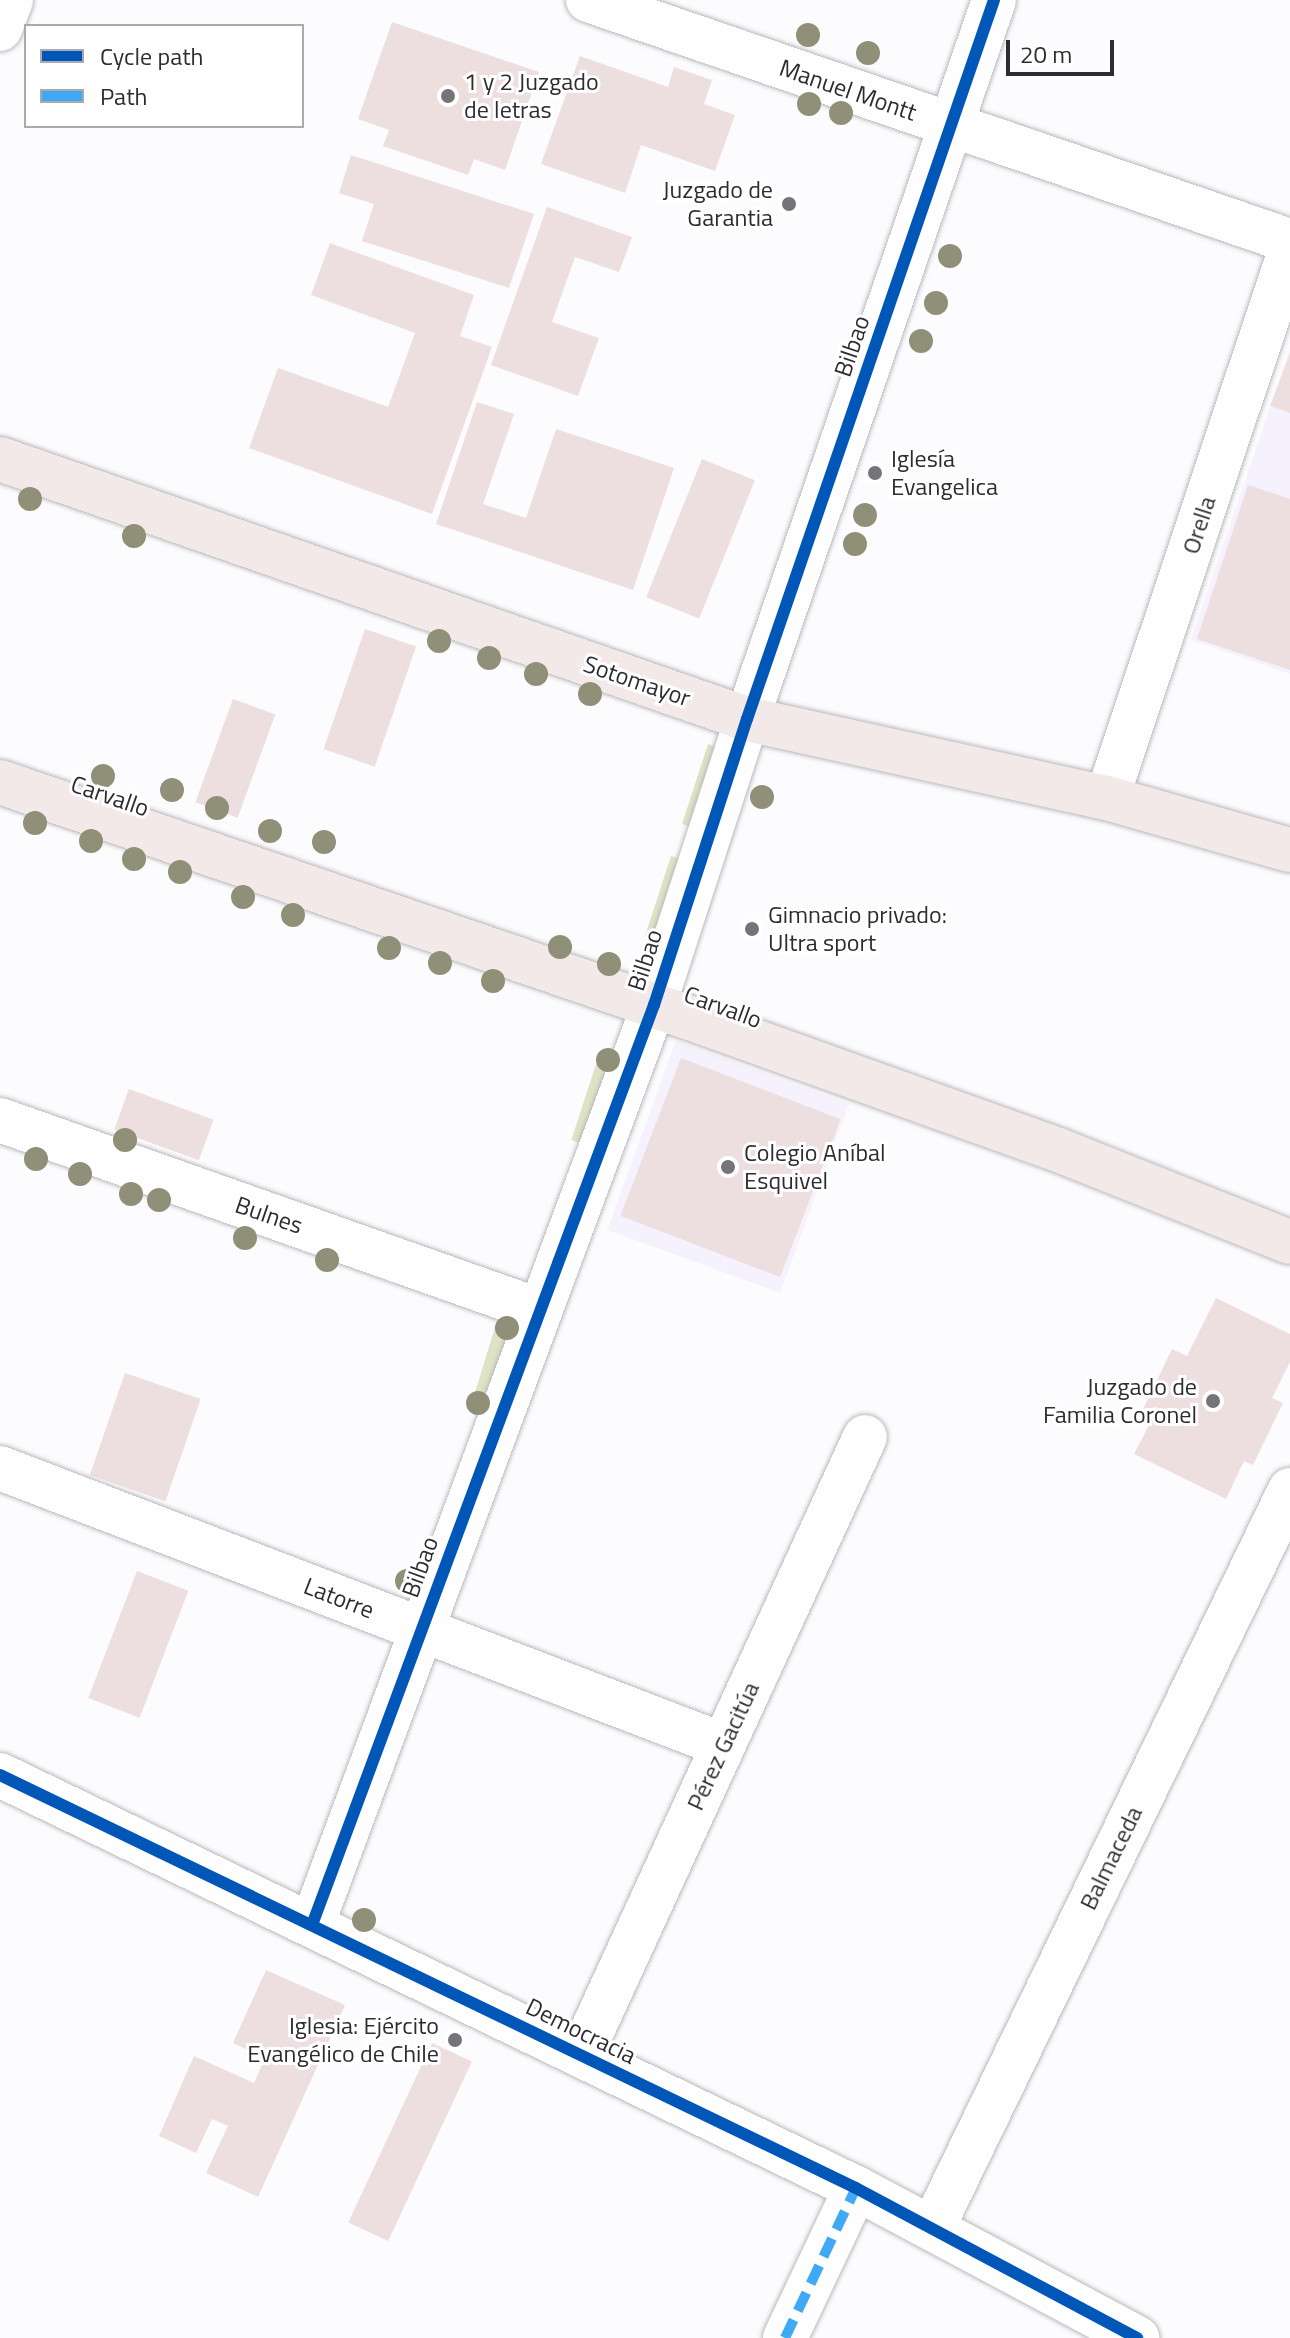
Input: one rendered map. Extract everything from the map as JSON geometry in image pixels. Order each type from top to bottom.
[{"type":"main road","name":"Sotomayor","points":[[0,459],[747,719],[1107,798],[1290,850]]},
{"type":"main road","name":"Carvallo","points":[[0,782],[654,1005],[1074,1156],[1290,1242]]},
{"type":"street","points":[[0,29],[11,0]]},
{"type":"street","name":"Manuel Montt","points":[[588,0],[1290,241]]},
{"type":"street","name":"Bilbao","points":[[312,1925],[538,1310],[654,1005],[747,719],[994,0]]},
{"type":"street","name":"Orella","points":[[1107,798],[1290,251]]},
{"type":"street","name":"Bulnes","points":[[0,1120],[538,1310]]},
{"type":"street","name":"Pérez Gacitúa","points":[[581,2055],[865,1437]]},
{"type":"street","name":"Latorre","points":[[0,1468],[723,1745]]},
{"type":"street","name":"Balmaceda","points":[[933,2227],[1290,1490]]},
{"type":"street","name":"Democracia","points":[[0,1775],[856,2188],[1137,2338]]},
{"type":"street","points":[[785,2338],[856,2188]]},
{"type":"shaded area","points":[[1290,349],[1290,674],[1191,640]]},
{"type":"shaded area","name":"Colegio Aníbal Esquivel","points":[[676,1041],[849,1104],[780,1293],[607,1230]]},
{"type":"green space","points":[[708,744],[723,749],[697,829],[682,824]]},
{"type":"green space","points":[[671,856],[686,861],[660,941],[645,936]]},
{"type":"green space","points":[[597,1061],[612,1066],[587,1145],[571,1140]]},
{"type":"green space","points":[[496,1324],[512,1329],[488,1409],[471,1404]]},
{"type":"building","name":"1 y 2 Juzgado de letras","points":[[392,22],[539,72],[505,170],[474,159],[468,175],[383,146],[389,130],[358,119]]},
{"type":"building","points":[[580,56],[668,87],[674,67],[712,80],[704,104],[735,115],[715,171],[641,145],[625,193],[541,164]]},
{"type":"building","points":[[351,155],[534,214],[509,288],[362,241],[374,204],[339,193]]},
{"type":"building","points":[[547,207],[632,237],[619,272],[575,257],[552,322],[599,338],[578,396],[491,365]]},
{"type":"building","points":[[330,243],[474,295],[460,336],[492,347],[432,514],[249,448],[278,368],[388,407],[415,333],[311,295]]},
{"type":"building","points":[[1290,353],[1290,413],[1270,406]]},
{"type":"building","points":[[477,402],[514,414],[483,504],[526,518],[556,429],[674,468],[633,590],[436,524]]},
{"type":"building","points":[[702,459],[755,480],[699,619],[646,597]]},
{"type":"building","points":[[1248,485],[1290,499],[1290,670],[1197,639]]},
{"type":"building","points":[[365,629],[416,647],[375,767],[324,749]]},
{"type":"building","points":[[233,699],[275,714],[238,818],[195,802]]},
{"type":"building","name":"Colegio Aníbal Esquivel","points":[[681,1058],[841,1119],[780,1277],[620,1216]]},
{"type":"building","points":[[129,1089],[214,1120],[199,1160],[114,1129]]},
{"type":"building","name":"Juzgado de Familia Coronel","points":[[1216,1298],[1290,1334],[1290,1362],[1272,1398],[1283,1403],[1253,1465],[1244,1461],[1226,1499],[1134,1454],[1150,1423],[1139,1418],[1172,1349],[1187,1356]]},
{"type":"building","points":[[125,1373],[201,1399],[165,1501],[90,1475]]},
{"type":"building","points":[[137,1571],[188,1591],[140,1718],[88,1698]]},
{"type":"building","points":[[266,1970],[345,2005],[258,2197],[206,2173],[228,2126],[212,2119],[196,2153],[159,2136],[194,2056],[254,2083],[265,2058],[233,2043]]},
{"type":"building","points":[[432,2043],[472,2062],[388,2241],[348,2222]]},
{"type":"marked path","points":[[785,2338],[856,2188]]},
{"type":"cycle path","points":[[312,1925],[654,1005],[747,719],[994,0]]},
{"type":"cycle path","points":[[0,1775],[856,2188],[1137,2338]]},
{"type":"place","name":"1 y 2 Juzgado de letras","points":[[448,96]]},
{"type":"place","name":"Juzgado de Garantia","points":[[789,204]]},
{"type":"place","name":"Iglesía Evangelica","points":[[875,473]]},
{"type":"place","name":"Gimnacio privado: Ultra sport","points":[[752,929]]},
{"type":"place","name":"Colegio Aníbal Esquivel","points":[[728,1167]]},
{"type":"place","name":"Juzgado de Familia Coronel","points":[[1213,1401]]},
{"type":"place","name":"Iglesia: Ejército Evangélico de Chile","points":[[455,2040]]}]
